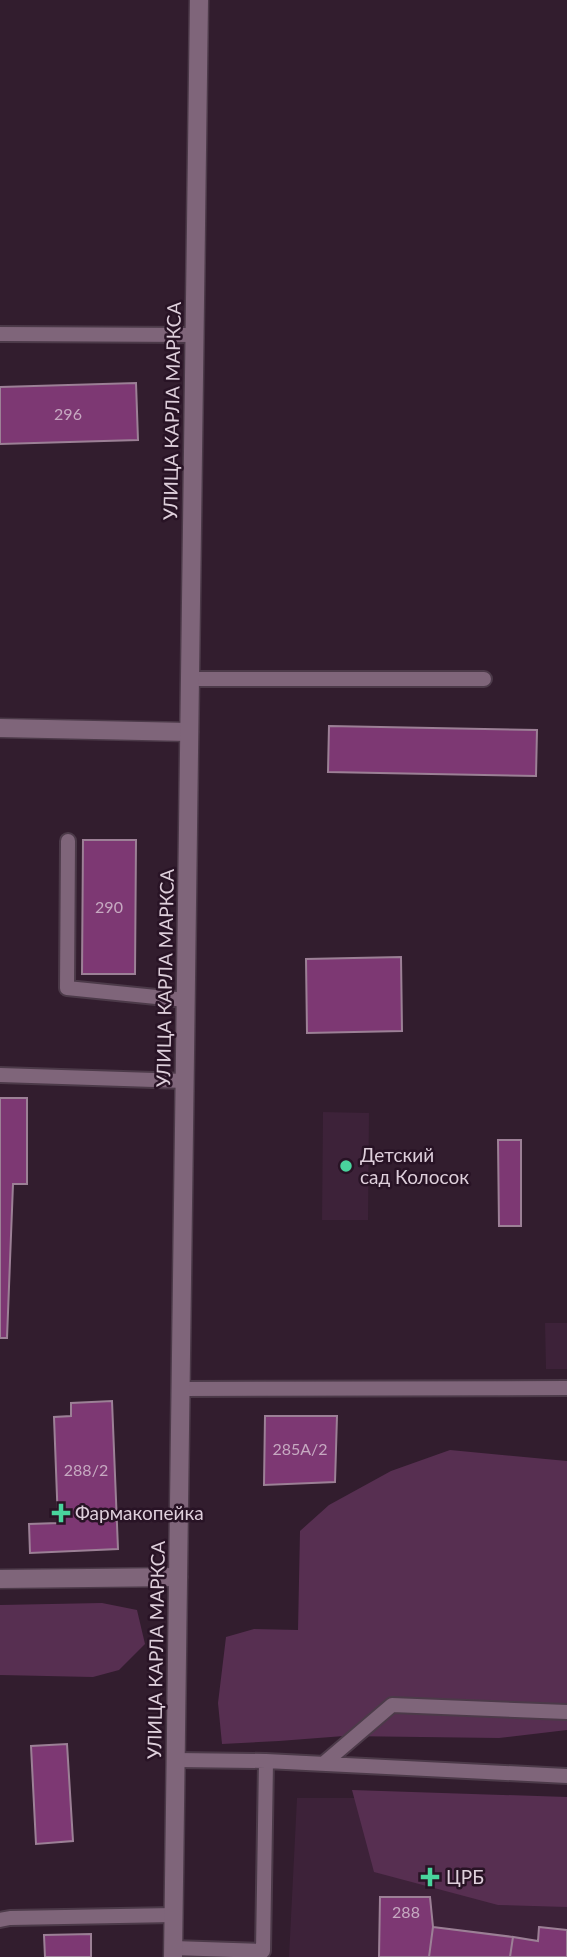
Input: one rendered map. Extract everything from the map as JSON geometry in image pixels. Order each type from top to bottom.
[{"type":"street","name":"УЛИЦА КАРЛА МАРКСА","points":[[173,1953],[199,0]]},
{"type":"street","points":[[0,729],[189,732]]},
{"type":"street","points":[[0,1579],[178,1577]]},
{"type":"lane","points":[[0,334],[194,335]]},
{"type":"lane","points":[[190,679],[484,679]]},
{"type":"lane","points":[[68,841],[67,988],[186,1000]]},
{"type":"lane","points":[[0,1075],[185,1081]]},
{"type":"lane","points":[[181,1389],[567,1388]]},
{"type":"lane","points":[[323,1764],[392,1705],[567,1712]]},
{"type":"lane","points":[[176,1760],[266,1761],[567,1776]]},
{"type":"lane","points":[[173,1953],[263,1951],[266,1761]]},
{"type":"lane","points":[[0,1920],[174,1915]]},
{"type":"shaded area","name":"Детский сад Колосок","points":[[323,1112],[369,1113],[368,1220],[322,1220]]},
{"type":"shaded area","points":[[545,1323],[567,1323],[567,1369],[546,1369]]},
{"type":"shaded area","points":[[450,1450],[567,1461],[567,1730],[499,1738],[344,1736],[222,1744],[218,1703],[226,1637],[254,1629],[298,1630],[300,1531],[329,1505],[391,1471]]},
{"type":"shaded area","points":[[102,1603],[137,1610],[145,1644],[119,1670],[93,1677],[0,1675],[0,1605]]},
{"type":"shaded area","points":[[352,1790],[567,1797],[567,1907],[498,1905],[374,1872]]},
{"type":"shaded area","name":"ЦРБ","points":[[297,1798],[567,1798],[567,1957],[289,1957]]},
{"type":"building","points":[[136,383],[138,440],[0,444],[0,387]]},
{"type":"building","points":[[329,726],[537,730],[536,776],[328,772]]},
{"type":"building","points":[[83,840],[136,840],[135,974],[82,974]]},
{"type":"building","points":[[401,957],[402,1031],[307,1033],[306,959]]},
{"type":"building","points":[[0,1098],[27,1098],[27,1184],[13,1184],[7,1338],[0,1338]]},
{"type":"building","points":[[498,1140],[521,1140],[521,1226],[499,1226]]},
{"type":"building","points":[[112,1401],[118,1549],[30,1553],[29,1524],[58,1523],[54,1417],[71,1416],[71,1403]]},
{"type":"building","points":[[265,1416],[337,1416],[335,1482],[264,1485]]},
{"type":"building","points":[[67,1744],[73,1841],[36,1844],[31,1746]]},
{"type":"building","points":[[380,1897],[430,1897],[433,1927],[429,1957],[379,1957]]},
{"type":"building","points":[[433,1927],[513,1937],[510,1957],[429,1957]]},
{"type":"building","points":[[539,1927],[567,1930],[567,1957],[510,1957],[513,1937],[538,1941]]},
{"type":"building","points":[[91,1934],[91,1957],[45,1957],[44,1935]]},
{"type":"place","name":"Детский сад Колосок","points":[[346,1166]]},
{"type":"place","name":"Фармакопейка","points":[[61,1513]]},
{"type":"place","name":"ЦРБ","points":[[430,1877]]}]
